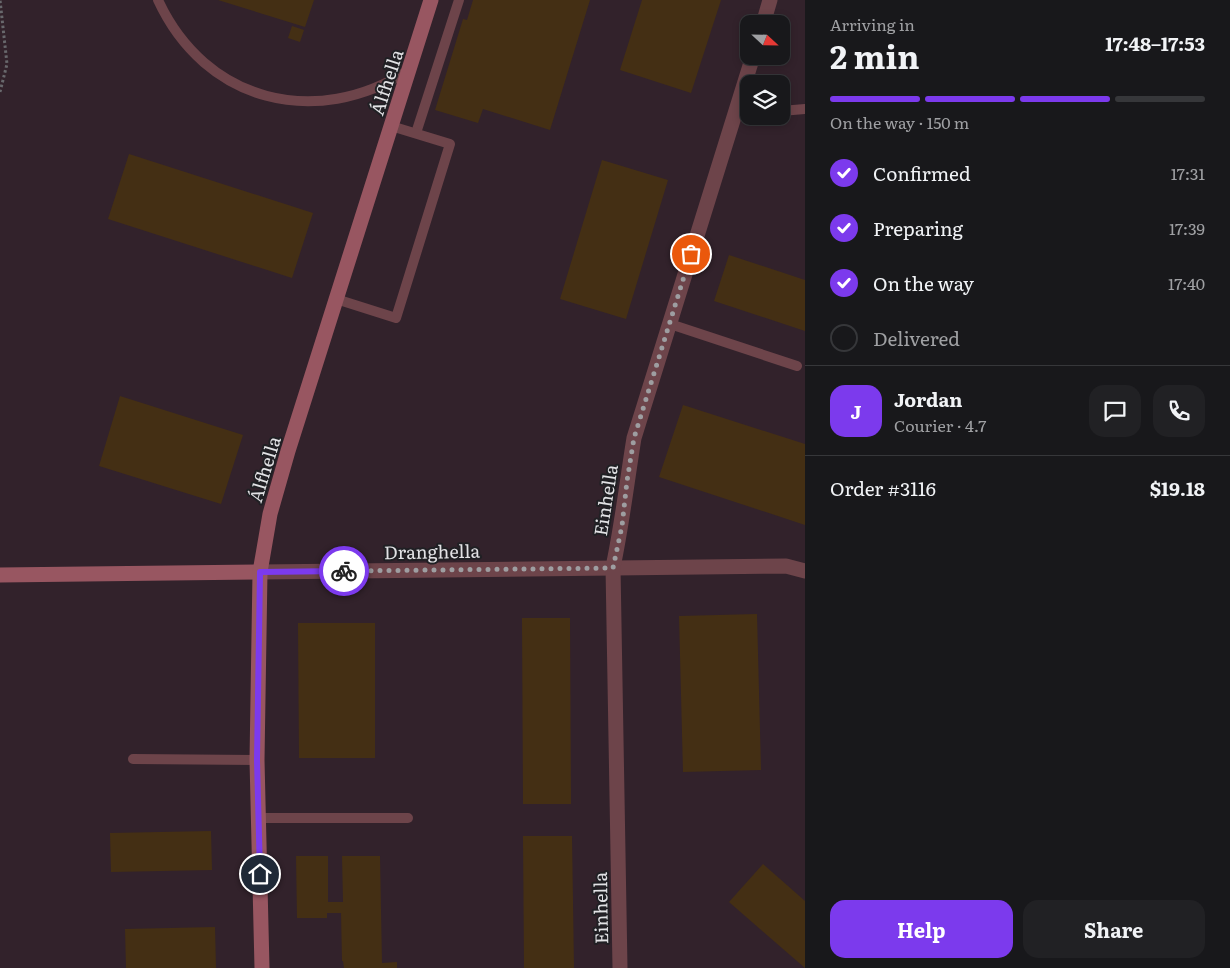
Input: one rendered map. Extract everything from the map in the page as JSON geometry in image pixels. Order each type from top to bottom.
[{"type":"street","name":"Álfhella","points":[[262,968],[257,760],[260,572],[270,514],[431,0]]},
{"type":"street","points":[[766,15],[770,0]]},
{"type":"street","name":"Einhella","points":[[620,968],[613,568],[622,526],[634,438],[670,324],[740,119]]},
{"type":"street","name":"Dranghella","points":[[0,575],[786,566],[805,570]]},
{"type":"lane","points":[[158,0],[174,30],[199,58],[230,80],[265,95],[302,102],[340,99],[376,89],[409,70]]},
{"type":"lane","points":[[416,133],[459,0]]},
{"type":"lane","points":[[790,110],[805,109]]},
{"type":"lane","points":[[336,300],[396,318],[450,144],[391,126]]},
{"type":"lane","points":[[670,324],[797,366]]},
{"type":"lane","points":[[133,758],[257,760]]},
{"type":"lane","points":[[258,818],[408,818]]},
{"type":"path","points":[[0,0],[6,64],[0,92]]},
{"type":"shaded area","points":[[0,0],[805,0],[805,968],[0,968]]},
{"type":"building","points":[[218,0],[314,0],[305,27]]},
{"type":"building","points":[[473,0],[590,0],[550,130],[483,109],[478,123],[435,110],[463,19],[467,20]]},
{"type":"building","points":[[642,0],[721,0],[691,93],[620,70]]},
{"type":"building","points":[[292,26],[304,30],[300,42],[288,38]]},
{"type":"building","points":[[129,154],[313,213],[292,278],[108,219]]},
{"type":"building","points":[[602,160],[668,180],[626,319],[560,299]]},
{"type":"building","points":[[729,255],[805,280],[805,331],[714,301]]},
{"type":"building","points":[[120,396],[243,435],[221,504],[99,466]]},
{"type":"building","points":[[683,405],[805,444],[805,525],[659,477]]},
{"type":"building","points":[[757,614],[761,770],[683,772],[679,616]]},
{"type":"building","points":[[522,618],[570,618],[571,804],[523,804]]},
{"type":"building","points":[[298,623],[375,623],[375,758],[299,758]]},
{"type":"building","points":[[211,831],[212,870],[111,872],[110,833]]},
{"type":"building","points":[[523,836],[572,836],[574,968],[524,968]]},
{"type":"building","points":[[296,856],[328,856],[328,902],[343,902],[342,856],[380,856],[382,963],[397,962],[397,968],[344,968],[342,961],[341,913],[327,913],[327,918],[297,918]]},
{"type":"building","points":[[763,864],[805,901],[805,968],[729,902]]},
{"type":"building","points":[[215,927],[216,968],[126,968],[125,929]]},
{"type":"way so far","points":[[344,571],[613,568],[622,526],[634,438],[691,254]]},
{"type":"route","points":[[260,874],[257,760],[260,572],[344,571]]}]
